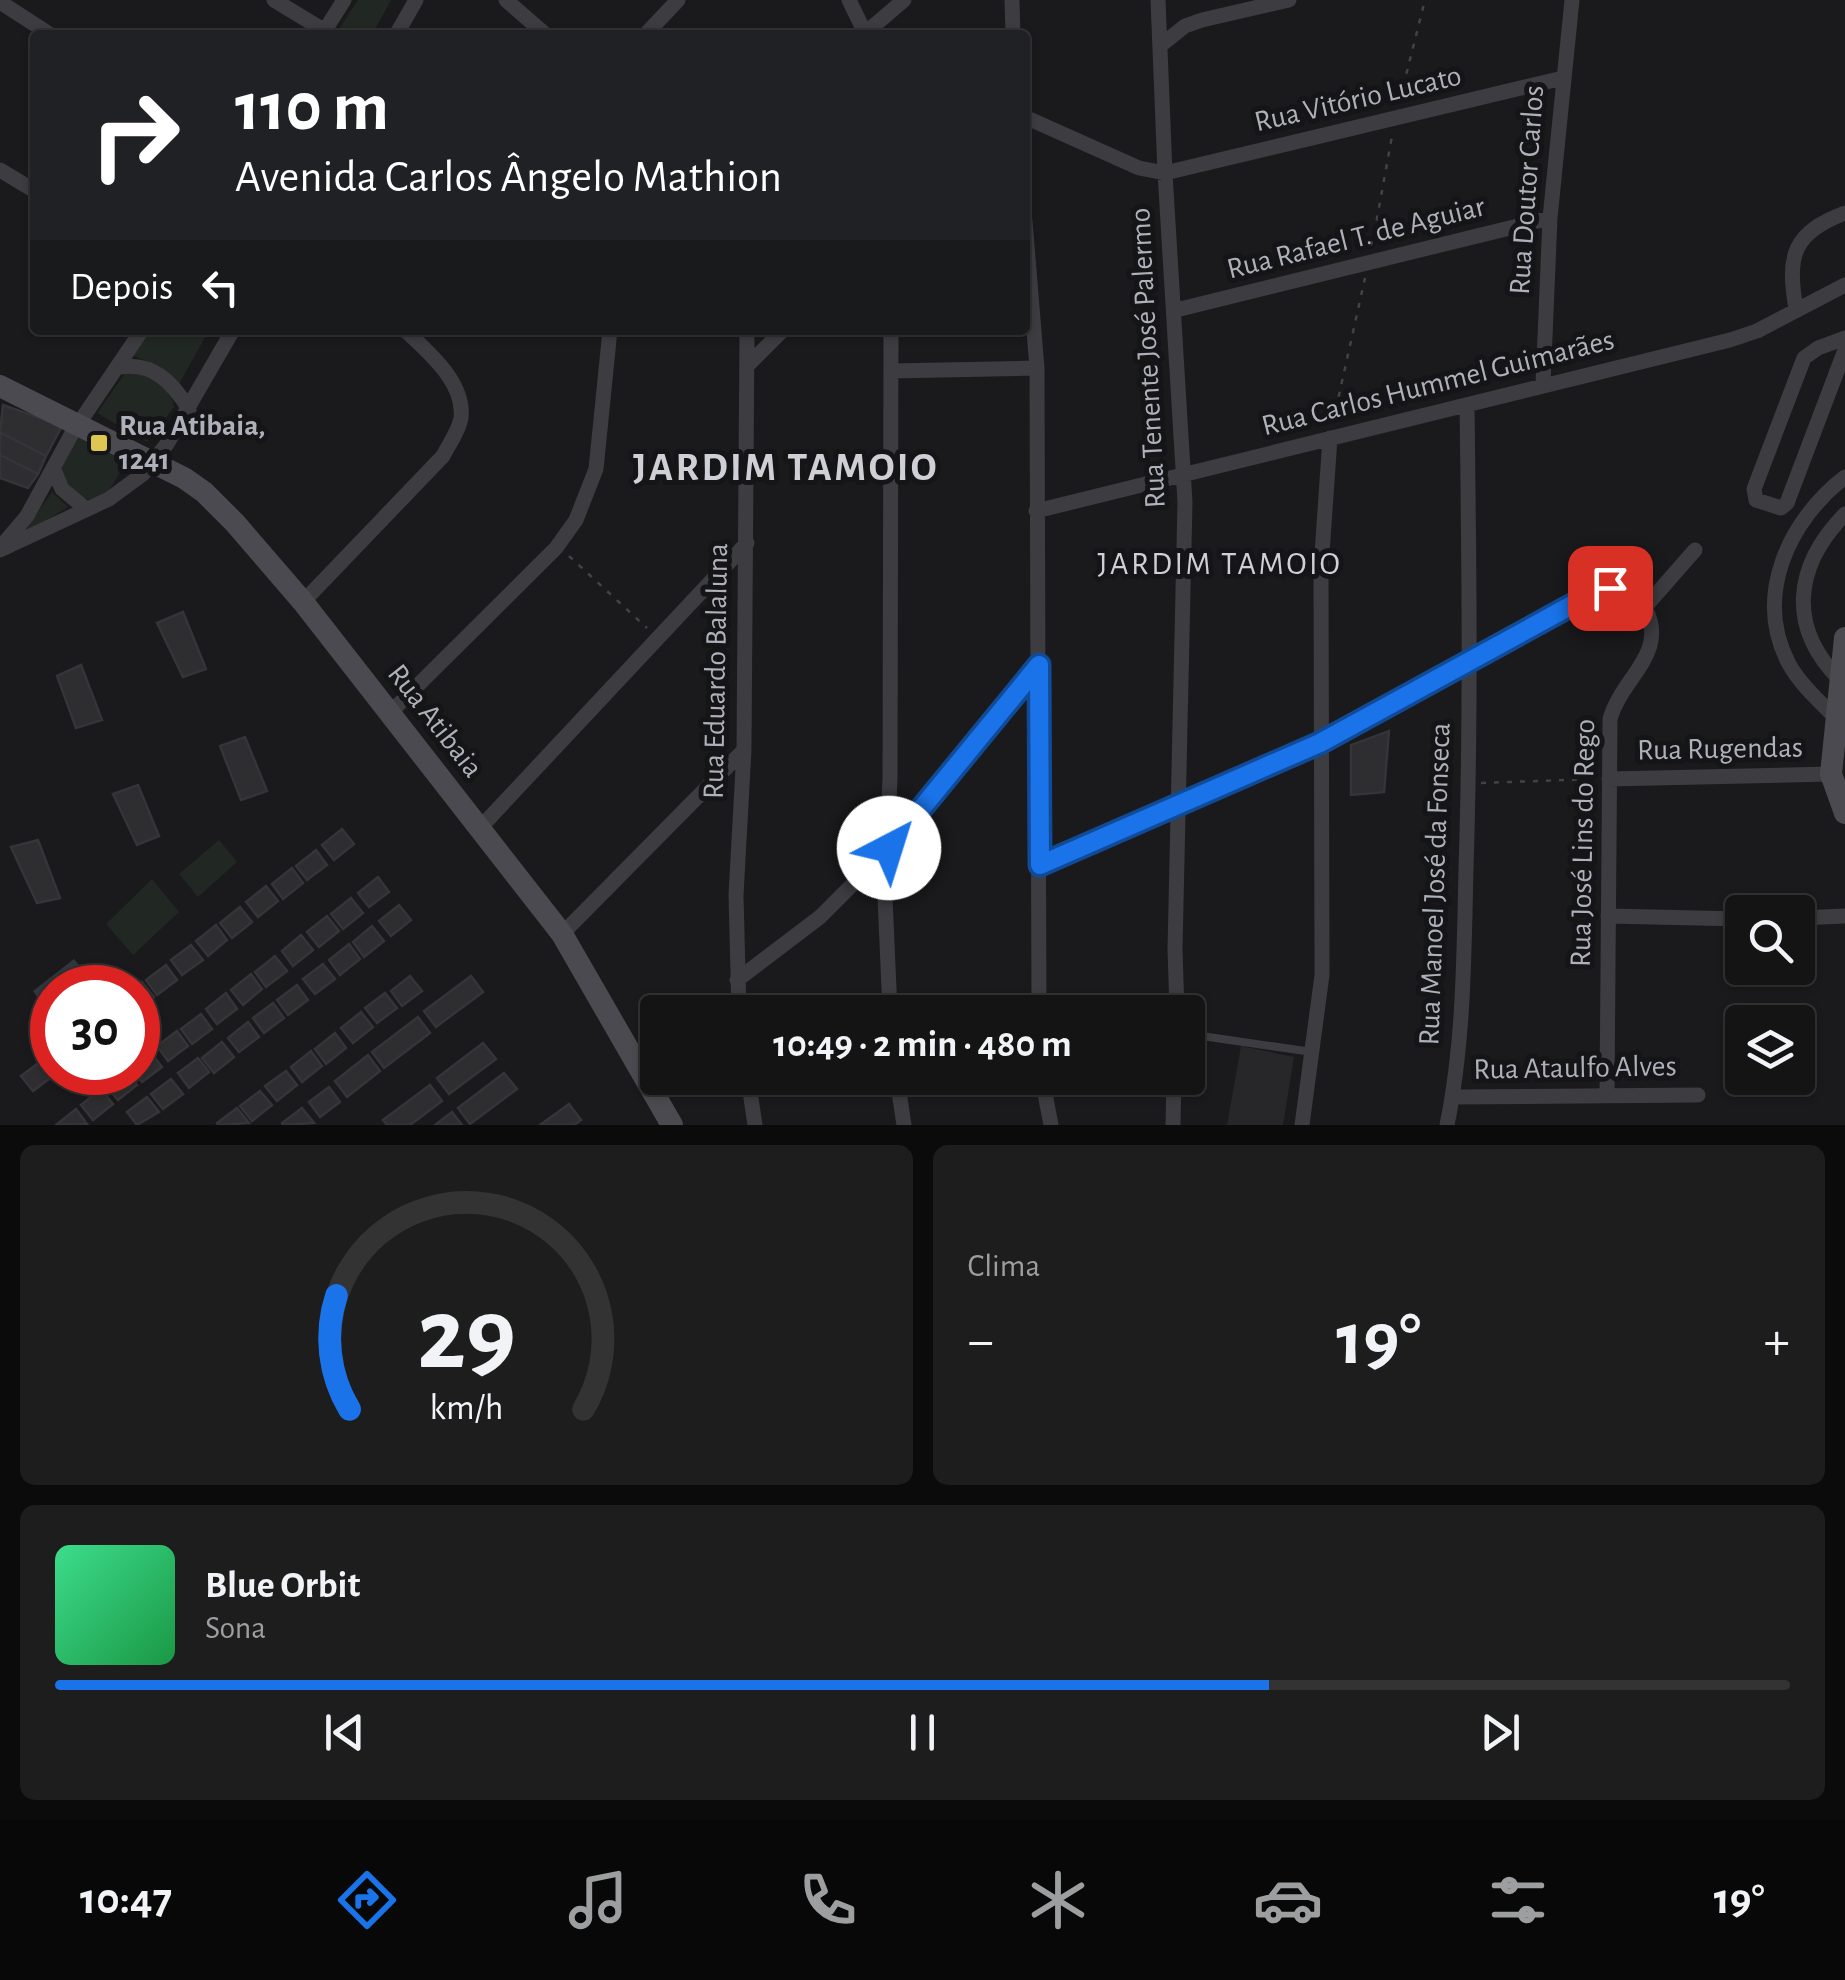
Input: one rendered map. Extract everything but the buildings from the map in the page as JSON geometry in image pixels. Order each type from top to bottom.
[{"type":"main road","name":"Rua Atibaia","points":[[0,386],[154,461],[204,492],[235,523],[392,712],[562,934],[672,1125]]},
{"type":"main road","points":[[1845,638],[1831,774],[1845,813]]},
{"type":"street","points":[[274,0],[319,30]]},
{"type":"street","points":[[325,30],[344,0]]},
{"type":"street","points":[[399,30],[416,0]]},
{"type":"street","points":[[506,0],[540,30]]},
{"type":"street","points":[[650,30],[678,0]]},
{"type":"street","points":[[849,0],[862,30]]},
{"type":"street","points":[[869,30],[904,0]]},
{"type":"street","points":[[1012,0],[1013,30]]},
{"type":"street","name":"Rua Tenente José Palermo","points":[[1158,0],[1164,173],[1186,502],[1175,949],[1177,995]]},
{"type":"street","points":[[1160,46],[1185,26],[1290,0]]},
{"type":"street","name":"Rua Doutor Carlos","points":[[1542,384],[1550,218],[1572,0]]},
{"type":"street","points":[[0,2],[43,30]]},
{"type":"street","name":"Rua Vitório Lucato","points":[[1164,173],[1563,78]]},
{"type":"street","points":[[1030,119],[1139,168],[1164,173]]},
{"type":"street","points":[[0,170],[30,189]]},
{"type":"street","points":[[1796,308],[1791,268],[1794,252],[1816,226],[1845,212]]},
{"type":"street","name":"Rua Rafael T. de Aguiar","points":[[1176,310],[1550,218]]},
{"type":"street","name":"Rua Carlos Hummel Guimarães","points":[[1036,511],[1730,340],[1845,285]]},
{"type":"street","points":[[1030,288],[1036,368],[1039,995]]},
{"type":"street","points":[[0,549],[27,516],[77,424],[139,335]]},
{"type":"street","points":[[0,549],[129,486],[154,461],[230,335]]},
{"type":"street","points":[[303,602],[443,456],[457,430],[461,417],[457,390],[411,335]]},
{"type":"street","points":[[392,712],[556,548],[576,520],[596,469],[609,335]]},
{"type":"street","name":"Rua Eduardo Balaluna","points":[[738,995],[736,896],[744,750],[748,543],[747,335]]},
{"type":"street","points":[[747,366],[778,335]]},
{"type":"street","points":[[889,995],[885,896],[889,848],[891,335]]},
{"type":"street","points":[[1845,338],[1804,358],[1754,489],[1756,500],[1780,508],[1787,503],[1845,350]]},
{"type":"street","points":[[120,367],[136,364],[158,373],[189,408]]},
{"type":"street","points":[[891,371],[1036,368]]},
{"type":"street","name":"Rua Manoel José da Fonseca","points":[[1446,1125],[1452,1097],[1465,915],[1469,784],[1467,405]]},
{"type":"street","points":[[1302,1125],[1322,960],[1321,568],[1330,438]]},
{"type":"street","points":[[54,470],[62,489],[86,510]]},
{"type":"street","points":[[1836,718],[1791,667],[1778,639],[1774,604],[1777,574],[1790,541],[1806,514],[1845,477]]},
{"type":"street","points":[[1840,680],[1820,660],[1808,638],[1804,618],[1810,568],[1822,543],[1845,514]]},
{"type":"street","points":[[480,828],[748,543]]},
{"type":"street","points":[[1040,865],[1320,743],[1592,594],[1624,589],[1646,607],[1695,550]]},
{"type":"street","name":"Rua José Lins do Rego","points":[[1607,1093],[1610,718],[1615,701],[1638,670],[1653,639],[1654,626],[1646,607]]},
{"type":"street","points":[[737,980],[820,916],[889,848],[1039,665]]},
{"type":"street","points":[[562,934],[744,750]]},
{"type":"street","name":"Rua Rugendas","points":[[1610,779],[1831,774]]},
{"type":"street","points":[[1608,916],[1725,919]]},
{"type":"street","points":[[1815,917],[1845,916]]},
{"type":"street","points":[[751,1095],[755,1125]]},
{"type":"street","points":[[899,1095],[904,1125]]},
{"type":"street","points":[[1045,1095],[1050,1125]]},
{"type":"street","points":[[1173,1125],[1174,1095]]},
{"type":"street","name":"Rua Ataulfo Alves","points":[[1452,1097],[1698,1095]]},
{"type":"lane","points":[[1205,1036],[1312,1052]]},
{"type":"path","points":[[1330,438],[1369,262],[1395,118],[1425,0]]},
{"type":"path","points":[[569,556],[660,640]]},
{"type":"path","points":[[1469,784],[1610,779]]},
{"type":"shaded area","points":[[358,0],[391,0],[375,30],[338,30]]},
{"type":"shaded area","points":[[144,335],[206,335],[178,386],[157,366],[132,355]]},
{"type":"shaded area","points":[[126,372],[163,386],[172,399],[174,407],[147,442],[97,413]]},
{"type":"shaded area","points":[[78,436],[127,461],[108,492],[89,500],[72,493],[59,470]]},
{"type":"shaded area","points":[[52,492],[68,507],[20,537]]},
{"type":"shaded area","points":[[219,840],[237,862],[198,897],[179,874]]},
{"type":"shaded area","points":[[152,879],[179,912],[133,955],[106,924]]},
{"type":"shaded area","points":[[1241,1046],[1294,1057],[1283,1125],[1227,1125]]},
{"type":"place","name":"Rua Atibaia, 1241","points":[[99,443]]},
{"type":"district","name":"JARDIM TAMOIO","points":[[786,468]]},
{"type":"district","name":"JARDIM TAMOIO","points":[[1220,564]]},
{"type":"route","points":[[889,848],[1039,665],[1040,865],[1320,743],[1592,594],[1610,588]]}]
